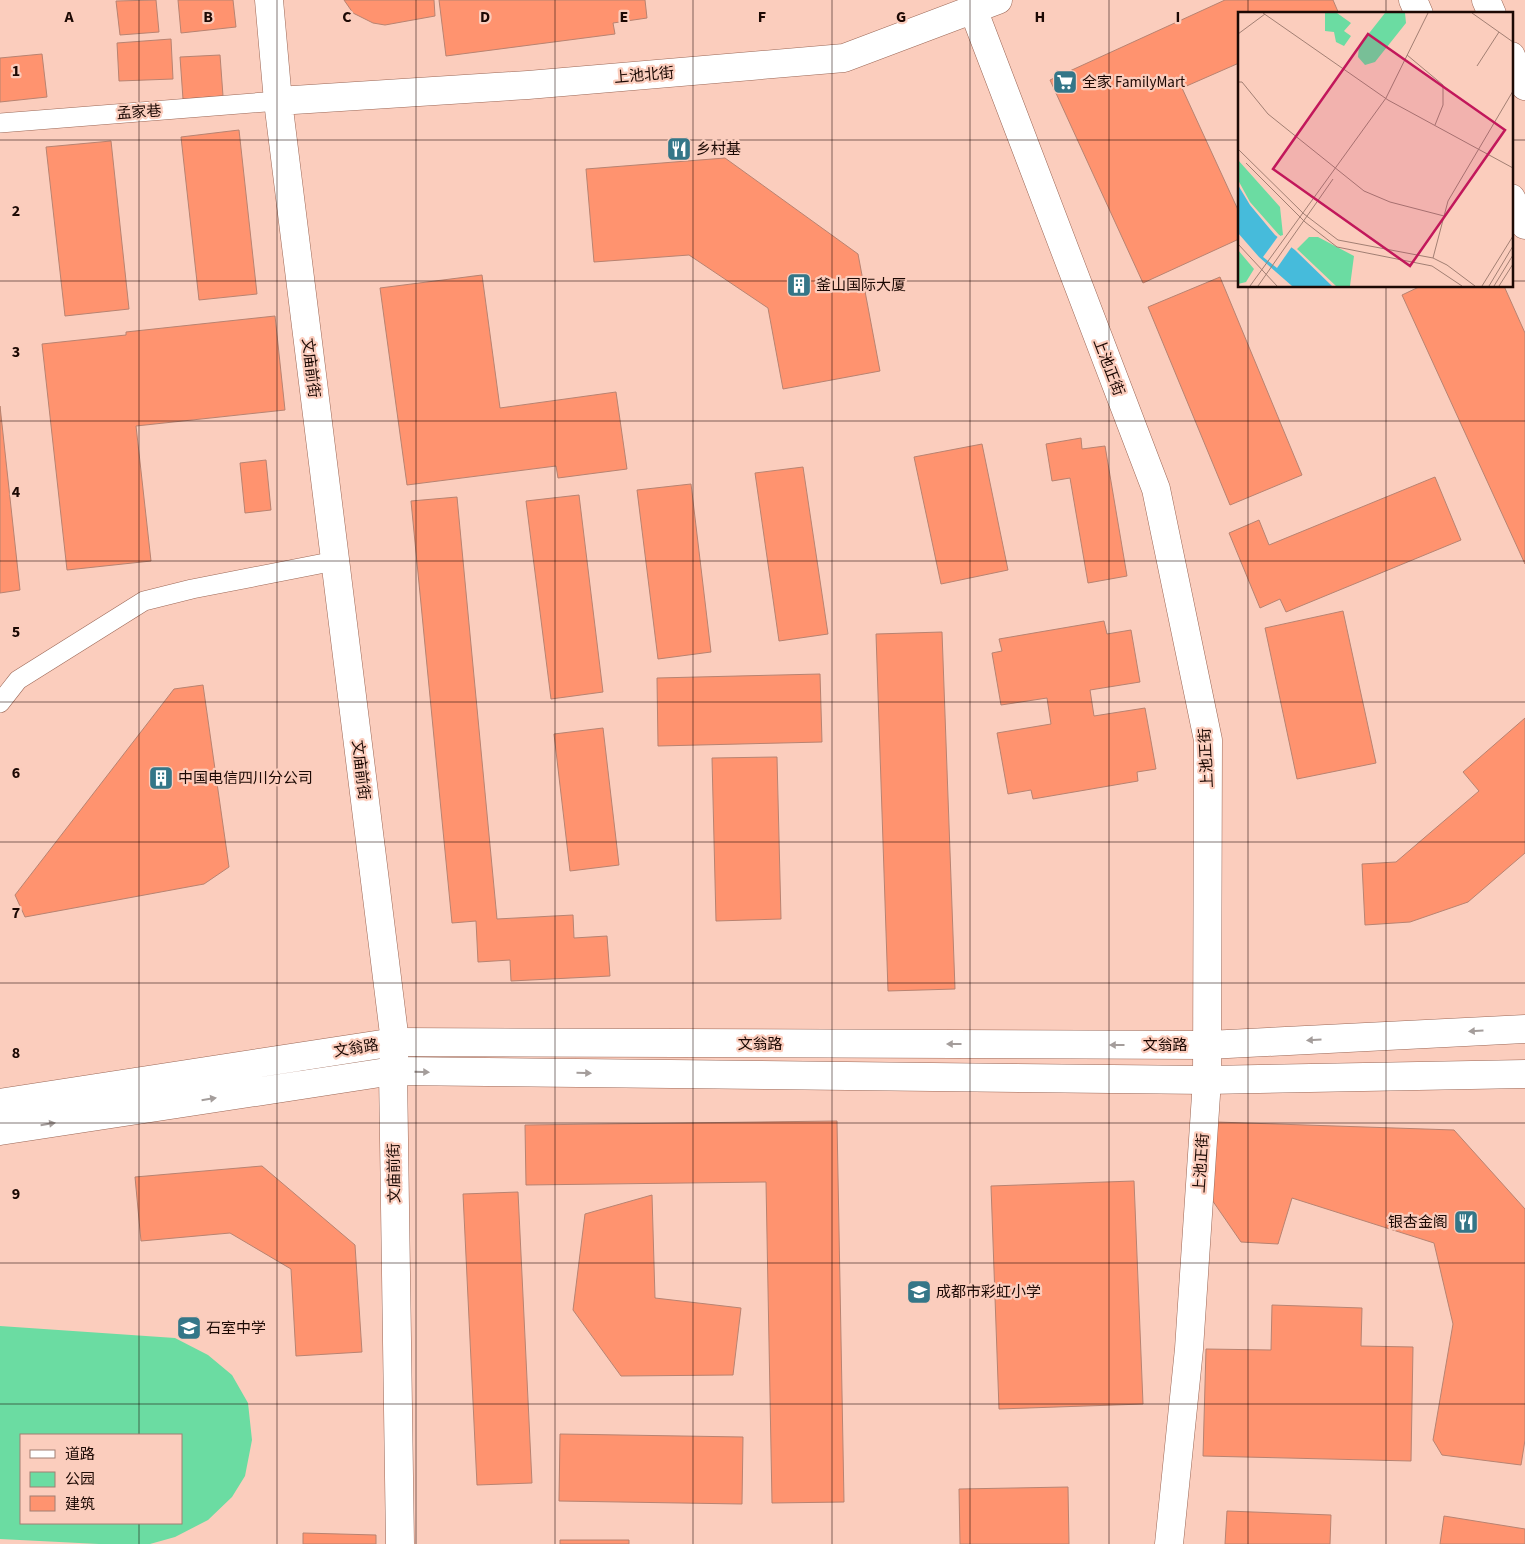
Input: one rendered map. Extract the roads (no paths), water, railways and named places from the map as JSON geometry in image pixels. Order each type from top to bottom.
[{"type":"street","name":"文庙前街","points":[[269,0],[278,102],[395,1042],[393,1071],[400,1544]]},
{"type":"street","name":"上池北街","points":[[278,102],[844,58],[998,0]]},
{"type":"street","points":[[1412,0],[1418,12]]},
{"type":"street","points":[[1486,0],[1491,12]]},
{"type":"street","name":"上池正街","points":[[973,10],[1156,490],[1208,740],[1207,1080],[1189,1349],[1169,1544]]},
{"type":"street","points":[[1512,58],[1525,86]]},
{"type":"street","points":[[1512,200],[1525,225]]},
{"type":"street","name":"文翁路","points":[[0,1103],[395,1042],[1208,1045],[1525,1028]]},
{"type":"street","name":"文翁路","points":[[0,1131],[393,1071],[1207,1080],[1525,1074]]},
{"type":"lane","name":"孟家巷","points":[[0,123],[278,102]]},
{"type":"lane","points":[[0,703],[18,680],[144,601],[192,589],[335,561]]},
{"type":"place","name":"全家 FamilyMart","points":[[1065,82]]},
{"type":"place","name":"乡村基","points":[[679,149]]},
{"type":"place","name":"釜山国际大厦","points":[[799,285]]},
{"type":"place","name":"中国电信四川分公司","points":[[161,778]]},
{"type":"place","name":"银杏金阁","points":[[1466,1222]]},
{"type":"place","name":"成都市彩虹小学","points":[[919,1292]]},
{"type":"place","name":"石室中学","points":[[189,1328]]}]
